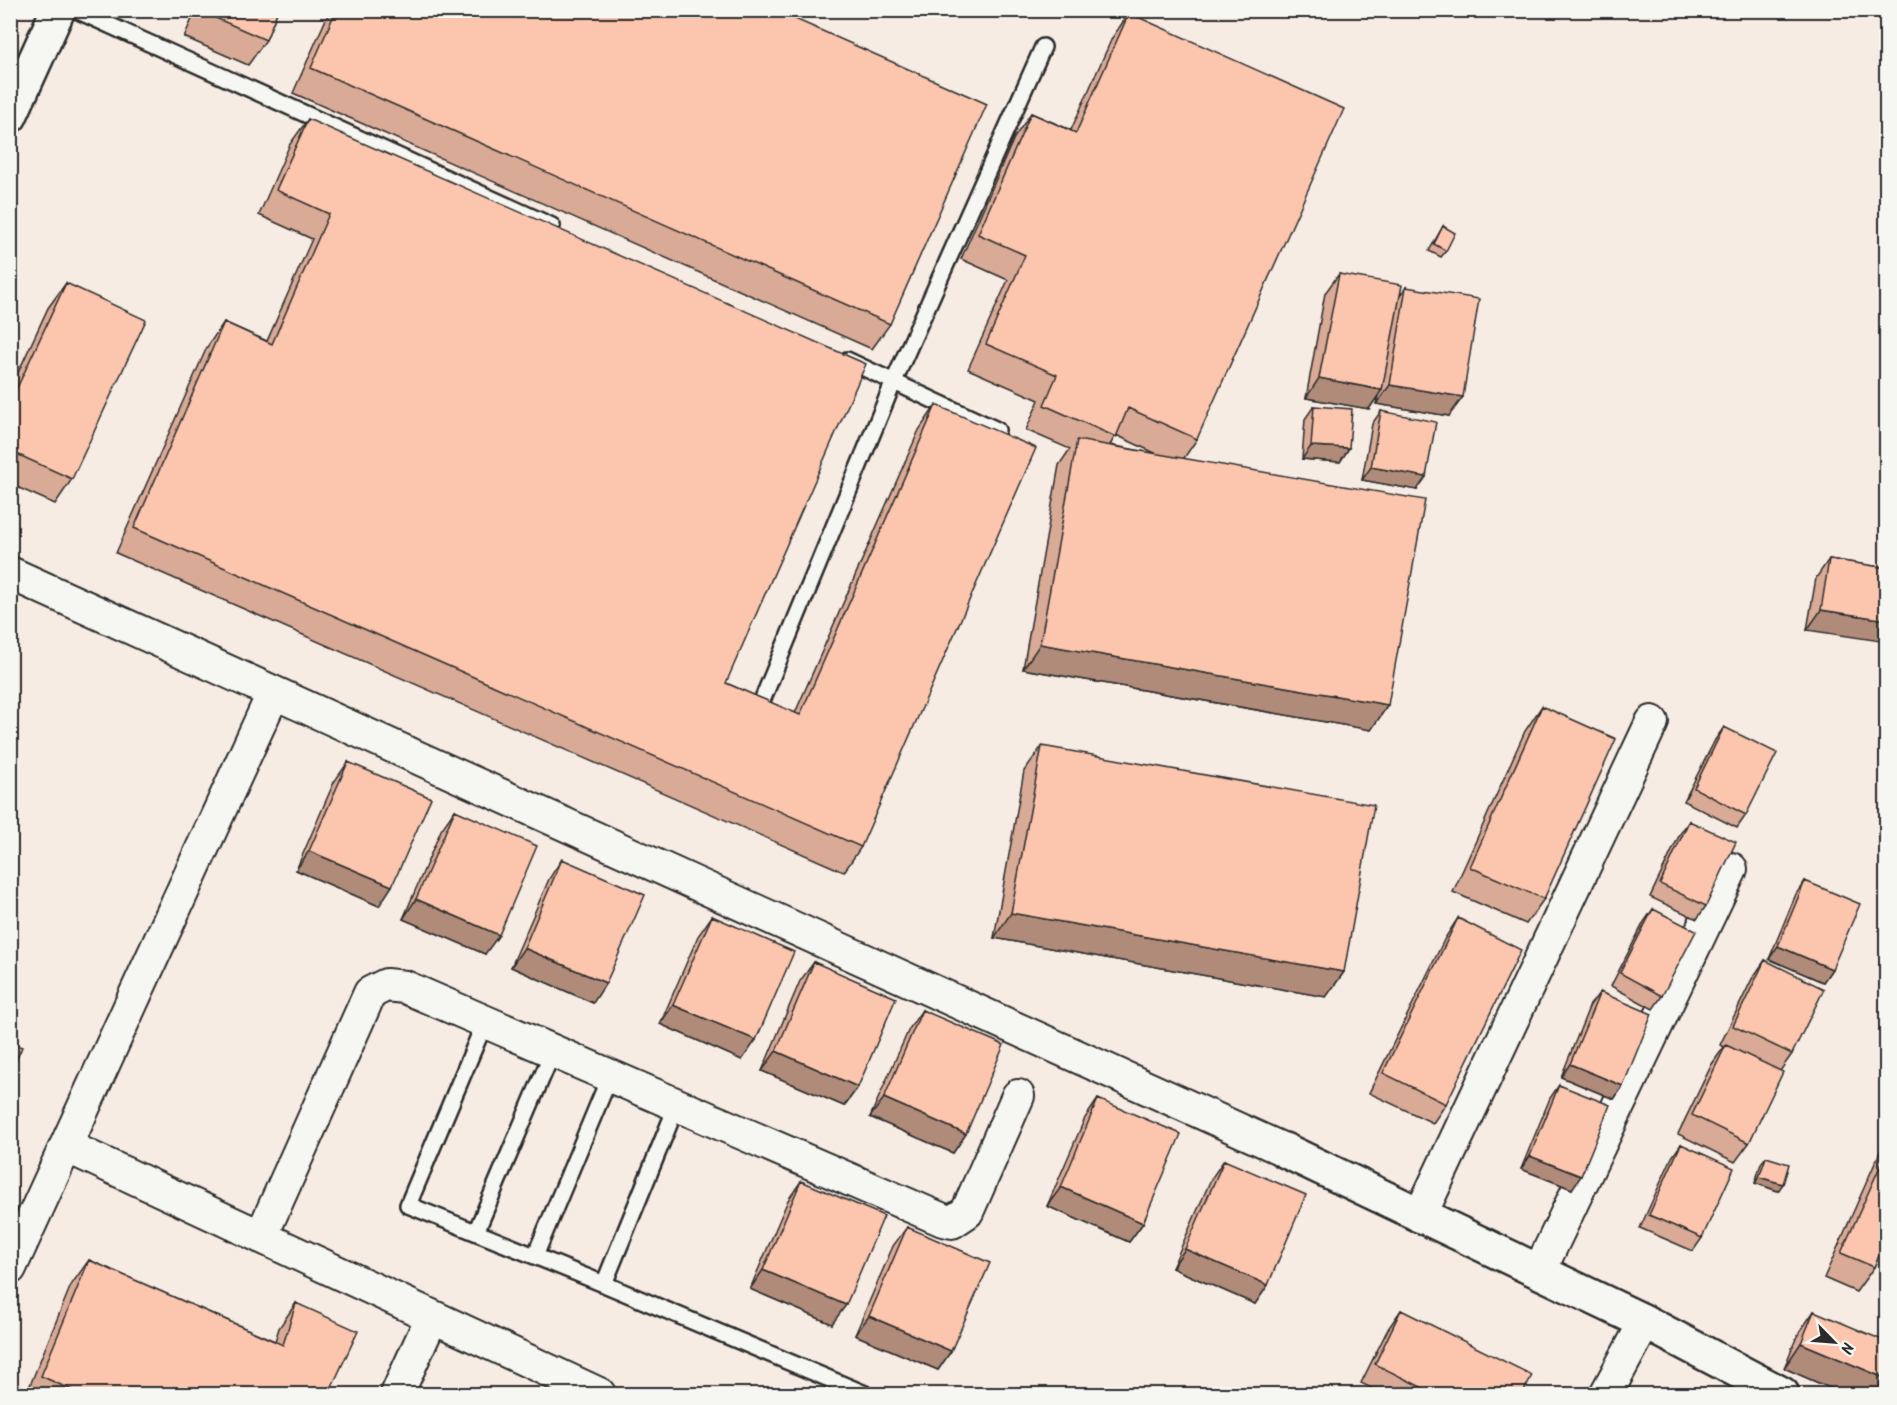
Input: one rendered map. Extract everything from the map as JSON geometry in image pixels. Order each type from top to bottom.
[{"type":"street","points":[[10,116],[58,10]]},
{"type":"street","points":[[10,573],[1284,1150],[1645,1322],[1782,1395]]},
{"type":"street","points":[[10,1268],[273,693]]},
{"type":"street","points":[[1420,1216],[1652,722]]},
{"type":"street","points":[[1539,1272],[1731,869]]},
{"type":"street","points":[[261,1237],[370,993],[386,985],[405,987],[952,1222],[967,1212],[1018,1096]]},
{"type":"street","points":[[66,1146],[599,1395]]},
{"type":"street","points":[[397,1395],[432,1317]]},
{"type":"street","points":[[1606,1395],[1645,1322]]},
{"type":"lane","points":[[76,10],[567,233]]},
{"type":"lane","points":[[759,708],[894,381],[1043,47]]},
{"type":"lane","points":[[828,351],[997,430]]},
{"type":"lane","points":[[485,1022],[408,1205],[604,1284],[865,1395]]},
{"type":"lane","points":[[476,1232],[552,1051]]},
{"type":"lane","points":[[535,1256],[610,1076]]},
{"type":"lane","points":[[604,1284],[677,1105]]},
{"type":"building","points":[[202,10],[278,10],[266,40],[202,12]]},
{"type":"building","points":[[336,10],[775,10],[987,104],[890,324],[311,68]]},
{"type":"building","points":[[1129,13],[1344,109],[1197,439],[1128,408],[1116,437],[1044,405],[1057,375],[986,344],[1025,255],[978,234],[1031,113],[1076,133]]},
{"type":"building","points":[[308,119],[866,364],[726,683],[800,715],[936,405],[1036,448],[861,847],[134,528],[224,322],[272,344],[329,214],[276,190]]},
{"type":"building","points":[[1443,226],[1455,233],[1446,251],[1434,244]]},
{"type":"building","points":[[1339,274],[1402,285],[1382,390],[1319,378]]},
{"type":"building","points":[[66,283],[146,320],[72,479],[10,451],[10,403]]},
{"type":"building","points":[[1406,287],[1479,299],[1463,397],[1390,385]]},
{"type":"building","points":[[1314,406],[1352,409],[1349,448],[1311,446]]},
{"type":"building","points":[[1381,411],[1436,422],[1426,477],[1371,467]]},
{"type":"building","points":[[1077,440],[1425,500],[1388,705],[1040,644]]},
{"type":"building","points":[[1829,559],[1887,568],[1887,620],[1821,610]]},
{"type":"building","points":[[1542,706],[1616,739],[1544,899],[1470,867]]},
{"type":"building","points":[[1724,727],[1777,753],[1746,815],[1694,788]]},
{"type":"building","points":[[1042,746],[1374,805],[1344,972],[1011,913]]},
{"type":"building","points":[[348,762],[431,798],[392,886],[309,851]]},
{"type":"building","points":[[455,810],[537,846],[499,935],[416,899]]},
{"type":"building","points":[[1689,821],[1736,842],[1706,906],[1660,884]]},
{"type":"building","points":[[562,859],[645,895],[606,983],[524,948]]},
{"type":"building","points":[[1805,881],[1860,904],[1832,969],[1778,946]]},
{"type":"building","points":[[1653,909],[1696,931],[1662,996],[1620,973]]},
{"type":"building","points":[[712,916],[794,952],[756,1040],[673,1005]]},
{"type":"building","points":[[1458,918],[1521,950],[1446,1104],[1383,1073]]},
{"type":"building","points":[[1765,960],[1824,989],[1792,1054],[1733,1026]]},
{"type":"building","points":[[814,962],[896,998],[858,1087],[776,1051]]},
{"type":"building","points":[[1600,992],[1652,1014],[1623,1086],[1570,1064]]},
{"type":"building","points":[[922,1010],[1004,1045],[966,1134],[884,1098]]},
{"type":"building","points":[[10,1043],[22,1047],[10,1074]]},
{"type":"building","points":[[1726,1045],[1783,1072],[1749,1143],[1692,1115]]},
{"type":"building","points":[[1559,1085],[1610,1105],[1581,1176],[1530,1156]]},
{"type":"building","points":[[1098,1099],[1181,1134],[1143,1223],[1061,1187]]},
{"type":"building","points":[[1681,1144],[1734,1168],[1702,1238],[1649,1215]]},
{"type":"building","points":[[1887,1151],[1887,1238],[1874,1267],[1841,1253]]},
{"type":"building","points":[[1766,1157],[1789,1164],[1783,1184],[1759,1177]]},
{"type":"building","points":[[1224,1160],[1306,1195],[1268,1285],[1185,1249]]},
{"type":"building","points":[[801,1181],[884,1216],[846,1305],[763,1270]]},
{"type":"building","points":[[907,1227],[990,1263],[951,1351],[869,1316]]},
{"type":"building","points":[[89,1260],[283,1345],[296,1303],[358,1331],[328,1395],[83,1395],[41,1376]]},
{"type":"building","points":[[1401,1310],[1532,1375],[1522,1395],[1437,1395],[1375,1364]]},
{"type":"building","points":[[1814,1311],[1887,1342],[1887,1379],[1801,1343]]}]
